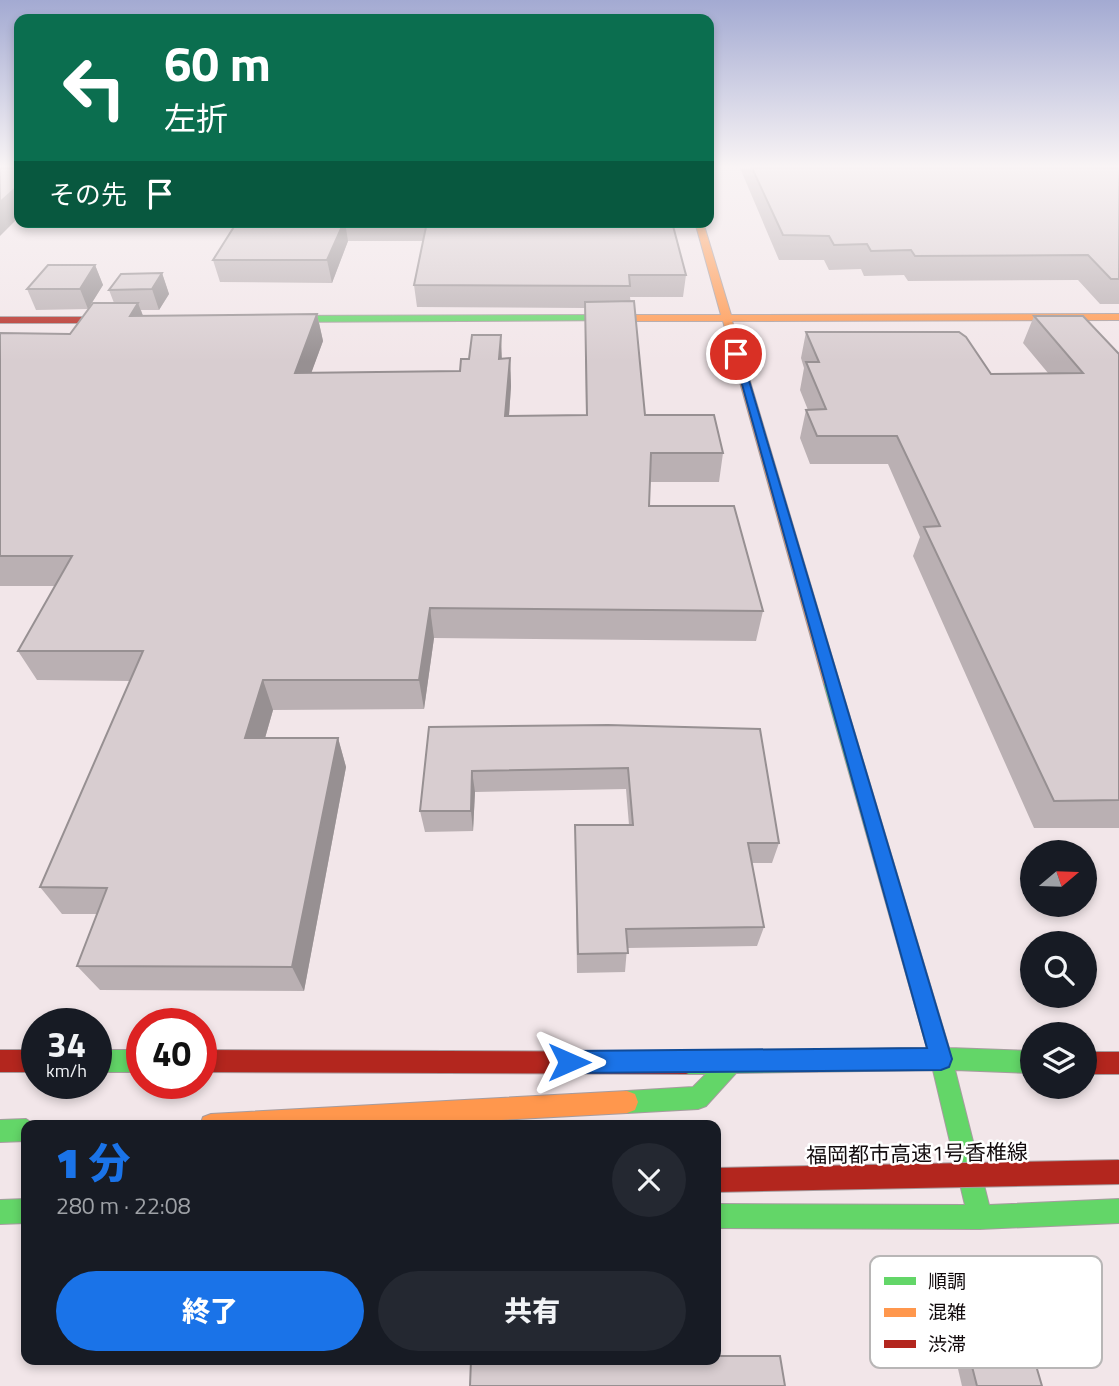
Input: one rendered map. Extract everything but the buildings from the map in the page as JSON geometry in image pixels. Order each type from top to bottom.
[{"type":"main road","points":[[702,233],[941,1059],[979,1217]]},
{"type":"main road","points":[[250,324],[728,323],[1119,317]]},
{"type":"main road","points":[[0,320],[153,325],[0,330]]},
{"type":"main road","points":[[728,323],[1119,328]]},
{"type":"main road","points":[[217,1061],[731,1063],[941,1059],[1020,1062]]},
{"type":"main road","points":[[0,1061],[21,1061]]},
{"type":"main road","points":[[301,1120],[698,1098],[731,1063]]},
{"type":"main road","points":[[1097,1063],[1119,1063]]},
{"type":"main road","points":[[0,1131],[21,1130]]},
{"type":"main road","name":"福岡都市高速1号香椎線","points":[[721,1180],[1119,1172]]},
{"type":"main road","points":[[952,1196],[994,1195]]},
{"type":"main road","points":[[721,1200],[757,1199]]},
{"type":"main road","points":[[721,1216],[979,1217],[1119,1212]]},
{"type":"main road","points":[[0,1213],[21,1213]]},
{"type":"traffic: fast","points":[[265,319],[628,318]]},
{"type":"traffic: fast","points":[[832,684],[941,1059],[980,1217]]},
{"type":"traffic: fast","points":[[686,1063],[941,1059],[1020,1062]]},
{"type":"traffic: fast","points":[[112,1061],[126,1061]]},
{"type":"traffic: fast","points":[[627,1102],[698,1098],[731,1063]]},
{"type":"traffic: fast","points":[[0,1131],[21,1130]]},
{"type":"traffic: fast","points":[[0,1212],[21,1211]]},
{"type":"traffic: fast","points":[[721,1216],[980,1217],[1119,1211]]},
{"type":"traffic: slow","points":[[702,233],[832,684]]},
{"type":"traffic: slow","points":[[628,318],[1119,317]]},
{"type":"traffic: slow","points":[[301,1120],[627,1102]]},
{"type":"traffic: jam","points":[[0,320],[131,320]]},
{"type":"traffic: jam","points":[[0,1061],[21,1061]]},
{"type":"traffic: jam","points":[[217,1061],[686,1063]]},
{"type":"traffic: jam","points":[[1097,1063],[1119,1063]]},
{"type":"traffic: jam","points":[[721,1180],[1119,1172]]},
{"type":"route","points":[[569,1062],[731,1063],[941,1059],[736,354]]}]
